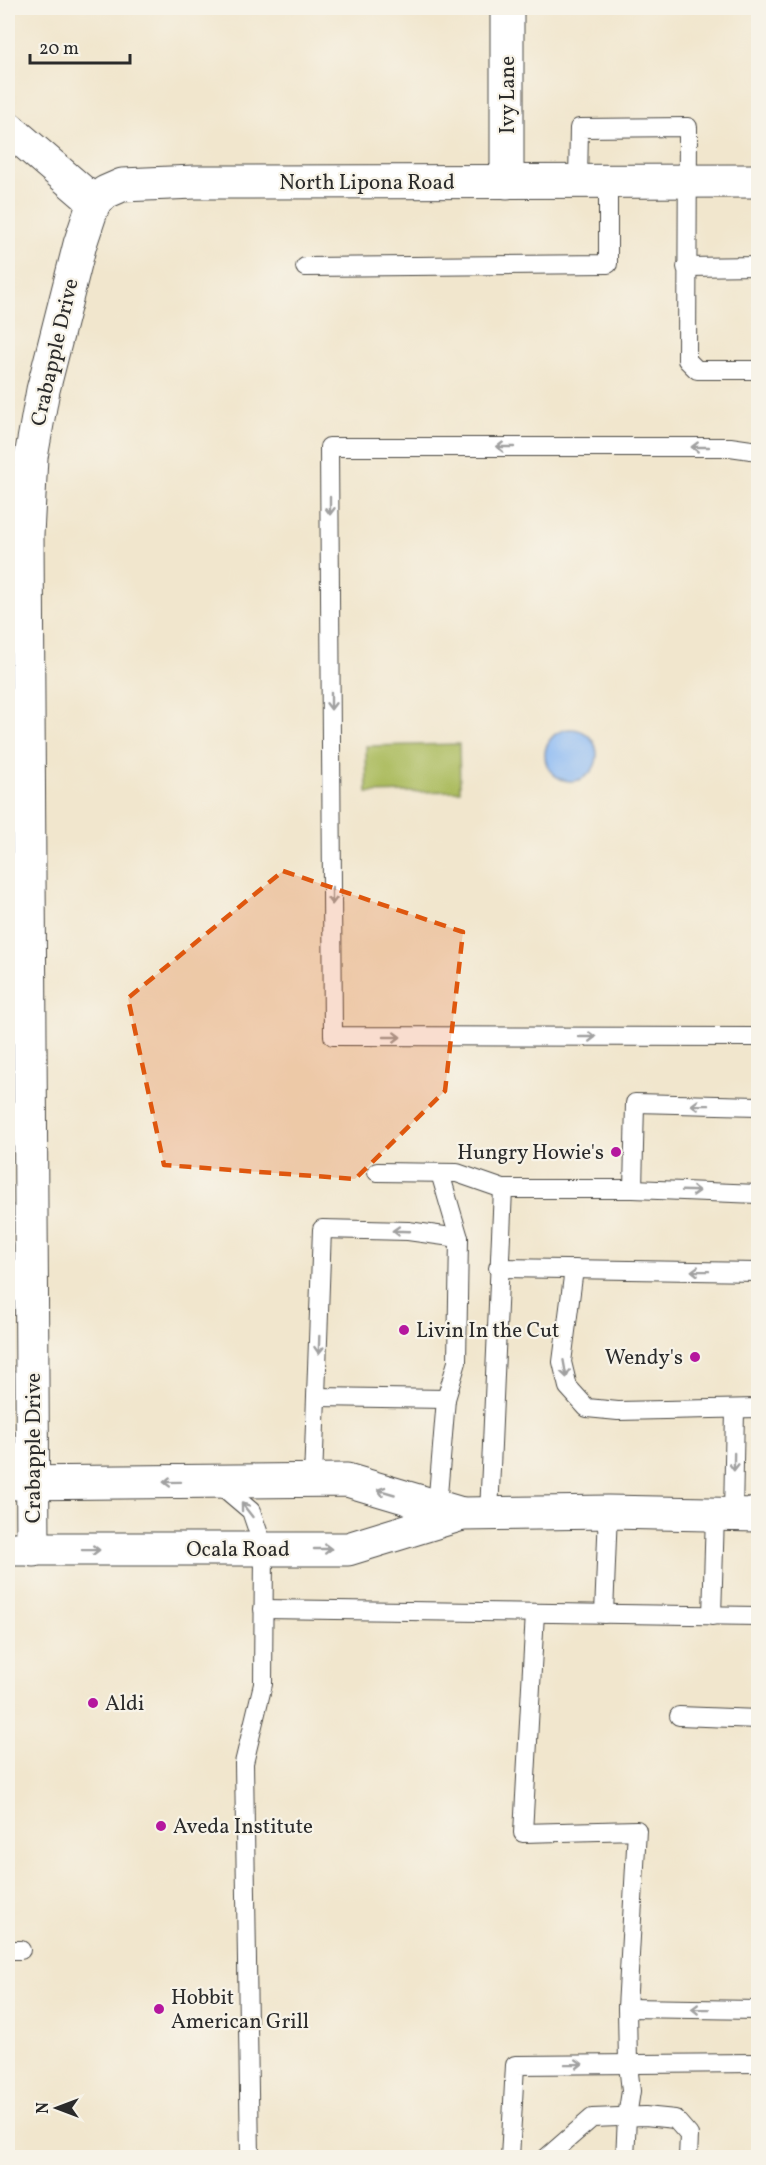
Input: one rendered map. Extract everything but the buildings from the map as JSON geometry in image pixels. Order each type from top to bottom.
[{"type":"street","name":"Ivy Lane","points":[[507,8],[507,182]]},
{"type":"street","points":[[8,128],[94,202]]},
{"type":"street","name":"North Lipona Road","points":[[94,202],[106,192],[122,184],[759,181]]},
{"type":"street","name":"Crabapple Drive","points":[[20,1550],[19,986],[27,547],[31,457],[43,390],[80,244],[94,202]]},
{"type":"street","name":"Ocala Road","points":[[20,1483],[347,1480],[463,1512],[735,1515]]},
{"type":"street","name":"Ocala Road","points":[[20,1550],[348,1549],[463,1512]]},
{"type":"lane","points":[[305,267],[608,264],[593,181],[579,128],[688,127],[687,360],[698,370],[759,370]]},
{"type":"lane","points":[[686,267],[759,266]]},
{"type":"lane","points":[[759,451],[730,447],[329,447],[333,1036],[759,1037]]},
{"type":"lane","points":[[633,1189],[635,1103],[759,1106]]},
{"type":"lane","points":[[377,1172],[457,1173],[503,1189],[633,1189],[759,1194]]},
{"type":"lane","points":[[440,1173],[459,1238],[457,1362],[446,1399],[463,1512]]},
{"type":"lane","points":[[463,1512],[498,1268],[503,1189]]},
{"type":"lane","points":[[313,1480],[322,1229],[408,1232],[459,1238]]},
{"type":"lane","points":[[498,1268],[759,1272]]},
{"type":"lane","points":[[574,1269],[562,1362],[568,1387],[587,1408],[618,1411],[759,1408]]},
{"type":"lane","points":[[317,1397],[446,1399]]},
{"type":"lane","points":[[712,1616],[735,1515],[735,1409]]},
{"type":"lane","points":[[216,1481],[251,1511],[264,1549],[263,1684],[244,1763],[250,2157]]},
{"type":"lane","points":[[604,1614],[608,1512]]},
{"type":"lane","points":[[264,1609],[759,1616]]},
{"type":"lane","points":[[535,1613],[524,1833],[637,1830],[627,2008],[631,2091],[625,2157]]},
{"type":"lane","points":[[679,1716],[759,1719]]},
{"type":"lane","points":[[627,2008],[759,2010]]},
{"type":"lane","points":[[510,2157],[515,2065],[759,2063]]},
{"type":"lane","points":[[546,2157],[592,2118],[645,2116],[675,2119],[689,2135],[688,2157]]},
{"type":"highlighted area","points":[[283,871],[463,932],[445,1091],[355,1179],[164,1165],[128,998]]},
{"type":"green space","points":[[459,744],[460,791],[367,793],[366,746]]},
{"type":"water","points":[[566,729],[576,729],[590,736],[597,755],[590,774],[576,781],[566,781],[556,777],[549,770],[545,760],[545,750],[549,740],[556,733]]},
{"type":"place","name":"Hungry Howie's","points":[[616,1152]]},
{"type":"place","name":"Livin In the Cut","points":[[404,1330]]},
{"type":"place","name":"Wendy's","points":[[695,1357]]},
{"type":"place","name":"Aldi","points":[[93,1703]]},
{"type":"place","name":"Aveda Institute","points":[[161,1826]]},
{"type":"place","name":"Hobbit American Grill","points":[[159,2009]]}]
